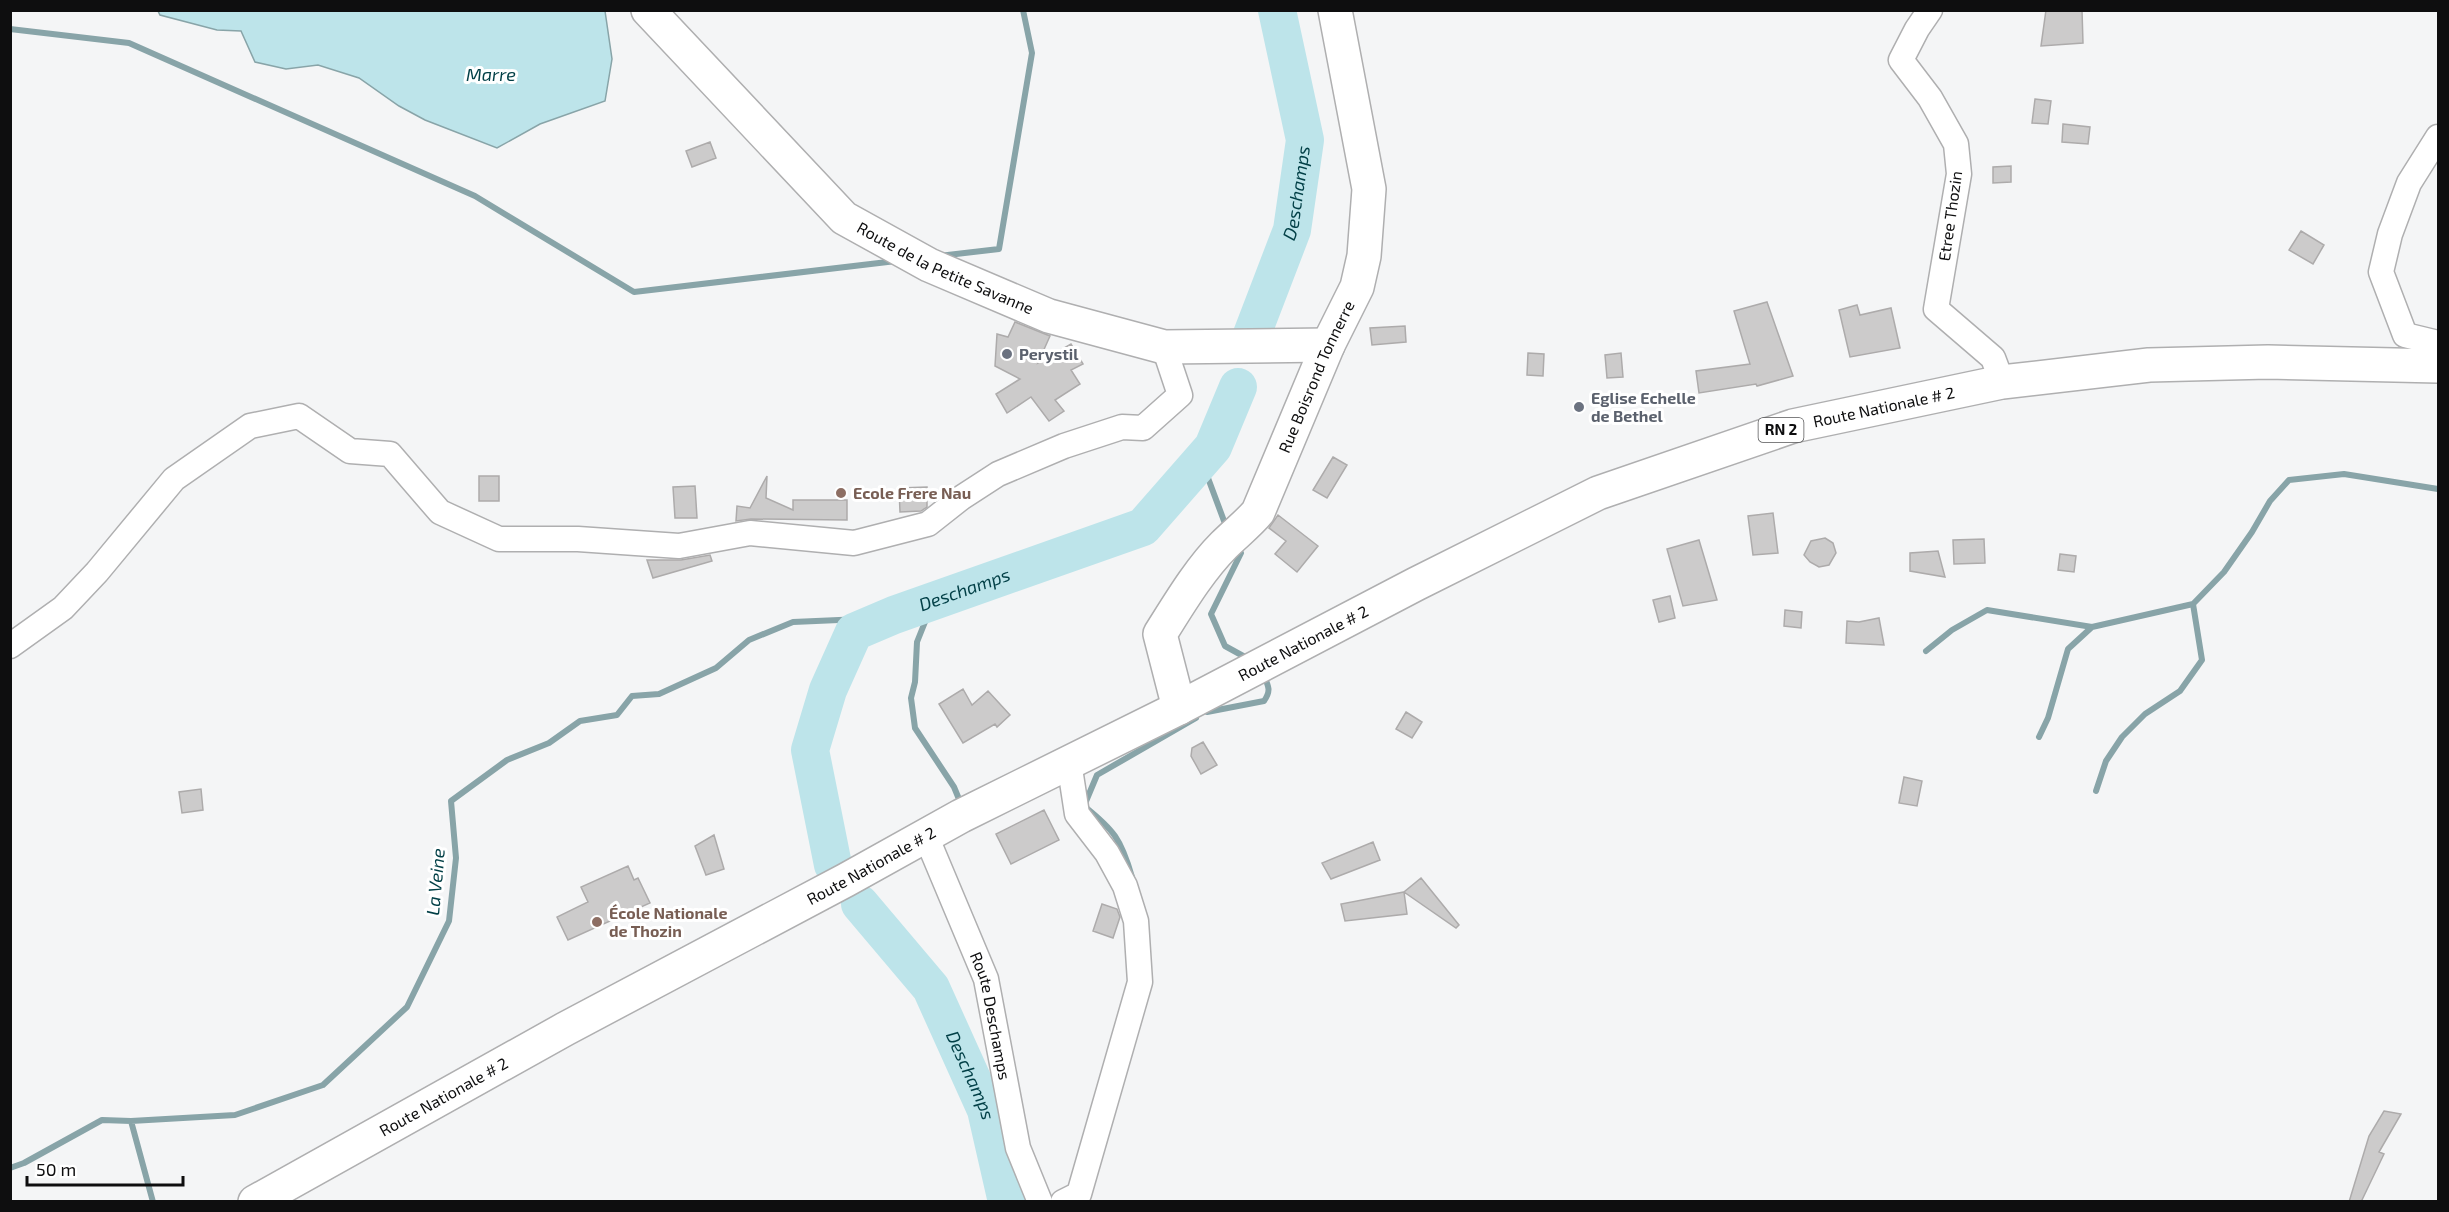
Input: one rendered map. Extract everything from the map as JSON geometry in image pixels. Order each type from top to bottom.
[{"type":"main road","name":"Route de la Petite Savanne","points":[[648,10],[844,218],[929,265],[1049,316],[1164,347],[1328,345]]},
{"type":"main road","name":"Rue Boisrond Tonnerre","points":[[1179,708],[1160,634],[1224,545],[1258,512],[1328,345],[1357,286],[1364,256],[1369,189],[1335,10]]},
{"type":"main road","name":"Route Nationale # 2","points":[[255,1202],[565,1029],[926,836],[1598,493],[1793,426],[2002,382],[2149,365],[2268,362],[2439,366]]},
{"type":"street","name":"Etree Thozin","points":[[1930,10],[1900,60],[1930,98],[1956,144],[1959,174],[1936,309],[1993,358],[2002,382]]},
{"type":"street","points":[[2439,137],[2409,183],[2390,234],[2381,272],[2405,335],[2439,343]]},
{"type":"street","points":[[10,646],[63,608],[174,479],[250,426],[299,416],[350,451],[390,454],[440,512],[499,539],[578,539],[679,546],[750,533],[854,543],[928,524],[961,498],[998,474],[1065,446],[1122,427],[1143,428],[1180,395],[1164,347]]},
{"type":"street","points":[[1063,1202],[1079,1194],[1140,982],[1136,921],[1125,886],[1107,853],[1077,814],[1069,762]]},
{"type":"street","name":"Route Deschamps","points":[[926,836],[986,978],[1018,1148],[1040,1202]]},
{"type":"water","name":"Marre","points":[[158,11],[605,11],[612,59],[605,101],[540,124],[497,148],[425,120],[399,106],[359,78],[318,65],[286,69],[255,62],[241,31],[217,30],[160,15]]},
{"type":"building","points":[[2046,10],[2082,10],[2083,43],[2041,46]]},
{"type":"building","points":[[2035,99],[2051,101],[2048,124],[2032,123]]},
{"type":"building","points":[[2063,124],[2090,127],[2088,144],[2062,142]]},
{"type":"building","points":[[710,142],[716,158],[692,167],[686,151]]},
{"type":"building","points":[[2011,166],[2011,182],[1993,183],[1993,167]]},
{"type":"building","points":[[2301,231],[2324,245],[2313,264],[2289,250]]},
{"type":"building","points":[[1767,302],[1793,376],[1757,386],[1756,384],[1699,393],[1696,371],[1750,364],[1734,311]]},
{"type":"building","points":[[1857,305],[1860,315],[1891,308],[1900,348],[1850,357],[1839,310]]},
{"type":"building","points":[[1015,322],[1050,336],[1038,363],[1071,344],[1083,364],[1071,370],[1080,384],[1055,400],[1064,411],[1049,421],[1031,397],[1007,413],[996,394],[1020,379],[995,366],[997,334],[1008,337]]},
{"type":"building","points":[[1405,326],[1406,342],[1372,345],[1370,328]]},
{"type":"building","points":[[1528,353],[1544,354],[1543,376],[1527,375]]},
{"type":"building","points":[[1621,353],[1623,377],[1607,378],[1605,355]]},
{"type":"building","points":[[1333,457],[1347,465],[1327,498],[1313,490]]},
{"type":"building","points":[[479,476],[499,476],[499,501],[479,501]]},
{"type":"building","points":[[767,476],[766,498],[793,510],[793,500],[847,500],[847,520],[751,519],[736,521],[737,506],[750,508]]},
{"type":"building","points":[[695,486],[697,518],[675,518],[673,487]]},
{"type":"building","points":[[927,487],[927,507],[921,511],[900,512],[899,488]]},
{"type":"building","points":[[1773,513],[1778,553],[1753,555],[1748,516]]},
{"type":"building","points":[[1278,515],[1318,546],[1297,572],[1275,554],[1286,541],[1269,528]]},
{"type":"building","points":[[1825,538],[1833,543],[1836,553],[1829,565],[1819,567],[1804,555],[1811,541]]},
{"type":"building","points":[[1984,539],[1985,563],[1954,564],[1953,540]]},
{"type":"building","points":[[1699,540],[1717,600],[1683,606],[1667,549]]},
{"type":"building","points":[[1938,551],[1945,577],[1910,571],[1910,553]]},
{"type":"building","points":[[2060,554],[2076,556],[2074,572],[2058,570]]},
{"type":"building","points":[[710,555],[712,561],[653,578],[647,560],[681,560]]},
{"type":"building","points":[[1670,596],[1675,618],[1659,622],[1653,600]]},
{"type":"building","points":[[1785,610],[1802,612],[1801,628],[1784,626]]},
{"type":"building","points":[[1879,618],[1884,645],[1846,643],[1847,621],[1859,622]]},
{"type":"building","points":[[963,689],[972,705],[988,691],[1010,715],[997,727],[995,724],[963,743],[939,704]]},
{"type":"building","points":[[1406,712],[1422,722],[1412,738],[1396,729]]},
{"type":"building","points":[[1203,742],[1217,765],[1201,774],[1191,756],[1192,748]]},
{"type":"building","points":[[1904,777],[1922,781],[1917,806],[1899,803]]},
{"type":"building","points":[[201,789],[203,810],[182,813],[179,792]]},
{"type":"building","points":[[1044,810],[1059,840],[1011,864],[996,834]]},
{"type":"building","points":[[714,835],[724,869],[706,875],[695,846]]},
{"type":"building","points":[[1373,842],[1380,860],[1331,879],[1322,863]]},
{"type":"building","points":[[628,866],[634,880],[638,878],[650,903],[568,940],[557,917],[588,902],[581,887]]},
{"type":"building","points":[[1421,878],[1459,925],[1456,928],[1404,892]]},
{"type":"building","points":[[1404,892],[1407,914],[1345,921],[1341,904]]},
{"type":"building","points":[[1102,904],[1117,909],[1120,917],[1113,938],[1093,931]]},
{"type":"building","points":[[2384,1111],[2401,1114],[2379,1152],[2384,1154],[2361,1202],[2349,1202],[2369,1136]]},
{"type":"waterway","points":[[939,256],[999,249],[1032,53],[1023,10]]},
{"type":"waterway","name":"Deschamps","points":[[1251,337],[1292,230],[1305,140],[1277,10]]},
{"type":"waterway","points":[[10,29],[129,43],[475,196],[634,292],[896,261]]},
{"type":"waterway","name":"Deschamps","points":[[833,865],[810,750],[828,690],[854,632],[894,615],[1143,527],[1213,447],[1238,387]]},
{"type":"waterway","points":[[1198,464],[1208,478],[1227,529]]},
{"type":"waterway","points":[[2039,737],[2048,718],[2068,649],[2092,627],[2193,604],[2224,572],[2270,501],[2289,480],[2344,474],[2438,489]]},
{"type":"waterway","points":[[1236,545],[1241,553],[1211,614],[1225,646],[1245,657]]},
{"type":"waterway","points":[[933,602],[917,642],[915,682],[911,698],[915,728],[954,787],[961,804]]},
{"type":"waterway","points":[[2096,791],[2106,761],[2122,737],[2145,714],[2180,691],[2202,660],[2193,604]]},
{"type":"waterway","points":[[1926,651],[1952,630],[1987,610],[2092,627]]},
{"type":"waterway","name":"La Veine","points":[[10,1168],[24,1163],[102,1120],[131,1121],[235,1115],[323,1085],[407,1007],[449,921],[456,858],[451,801],[507,760],[549,743],[580,721],[617,715],[632,696],[659,694],[716,668],[749,640],[793,622],[894,615]]},
{"type":"waterway","points":[[1207,712],[1264,701],[1268,694],[1264,676]]},
{"type":"waterway","points":[[1132,877],[1124,853],[1115,836],[1084,806],[1097,775],[1196,718]]},
{"type":"waterway","name":"Deschamps","points":[[860,904],[931,988],[986,1110],[1007,1202]]},
{"type":"waterway","points":[[131,1121],[153,1202]]},
{"type":"place","name":"Perystil","points":[[1007,354]]},
{"type":"place","name":"Eglise Echelle de Bethel","points":[[1579,407]]},
{"type":"place","name":"Ecole Frere Nau","points":[[841,493]]},
{"type":"place","name":"École Nationale de Thozin","points":[[597,922]]}]
